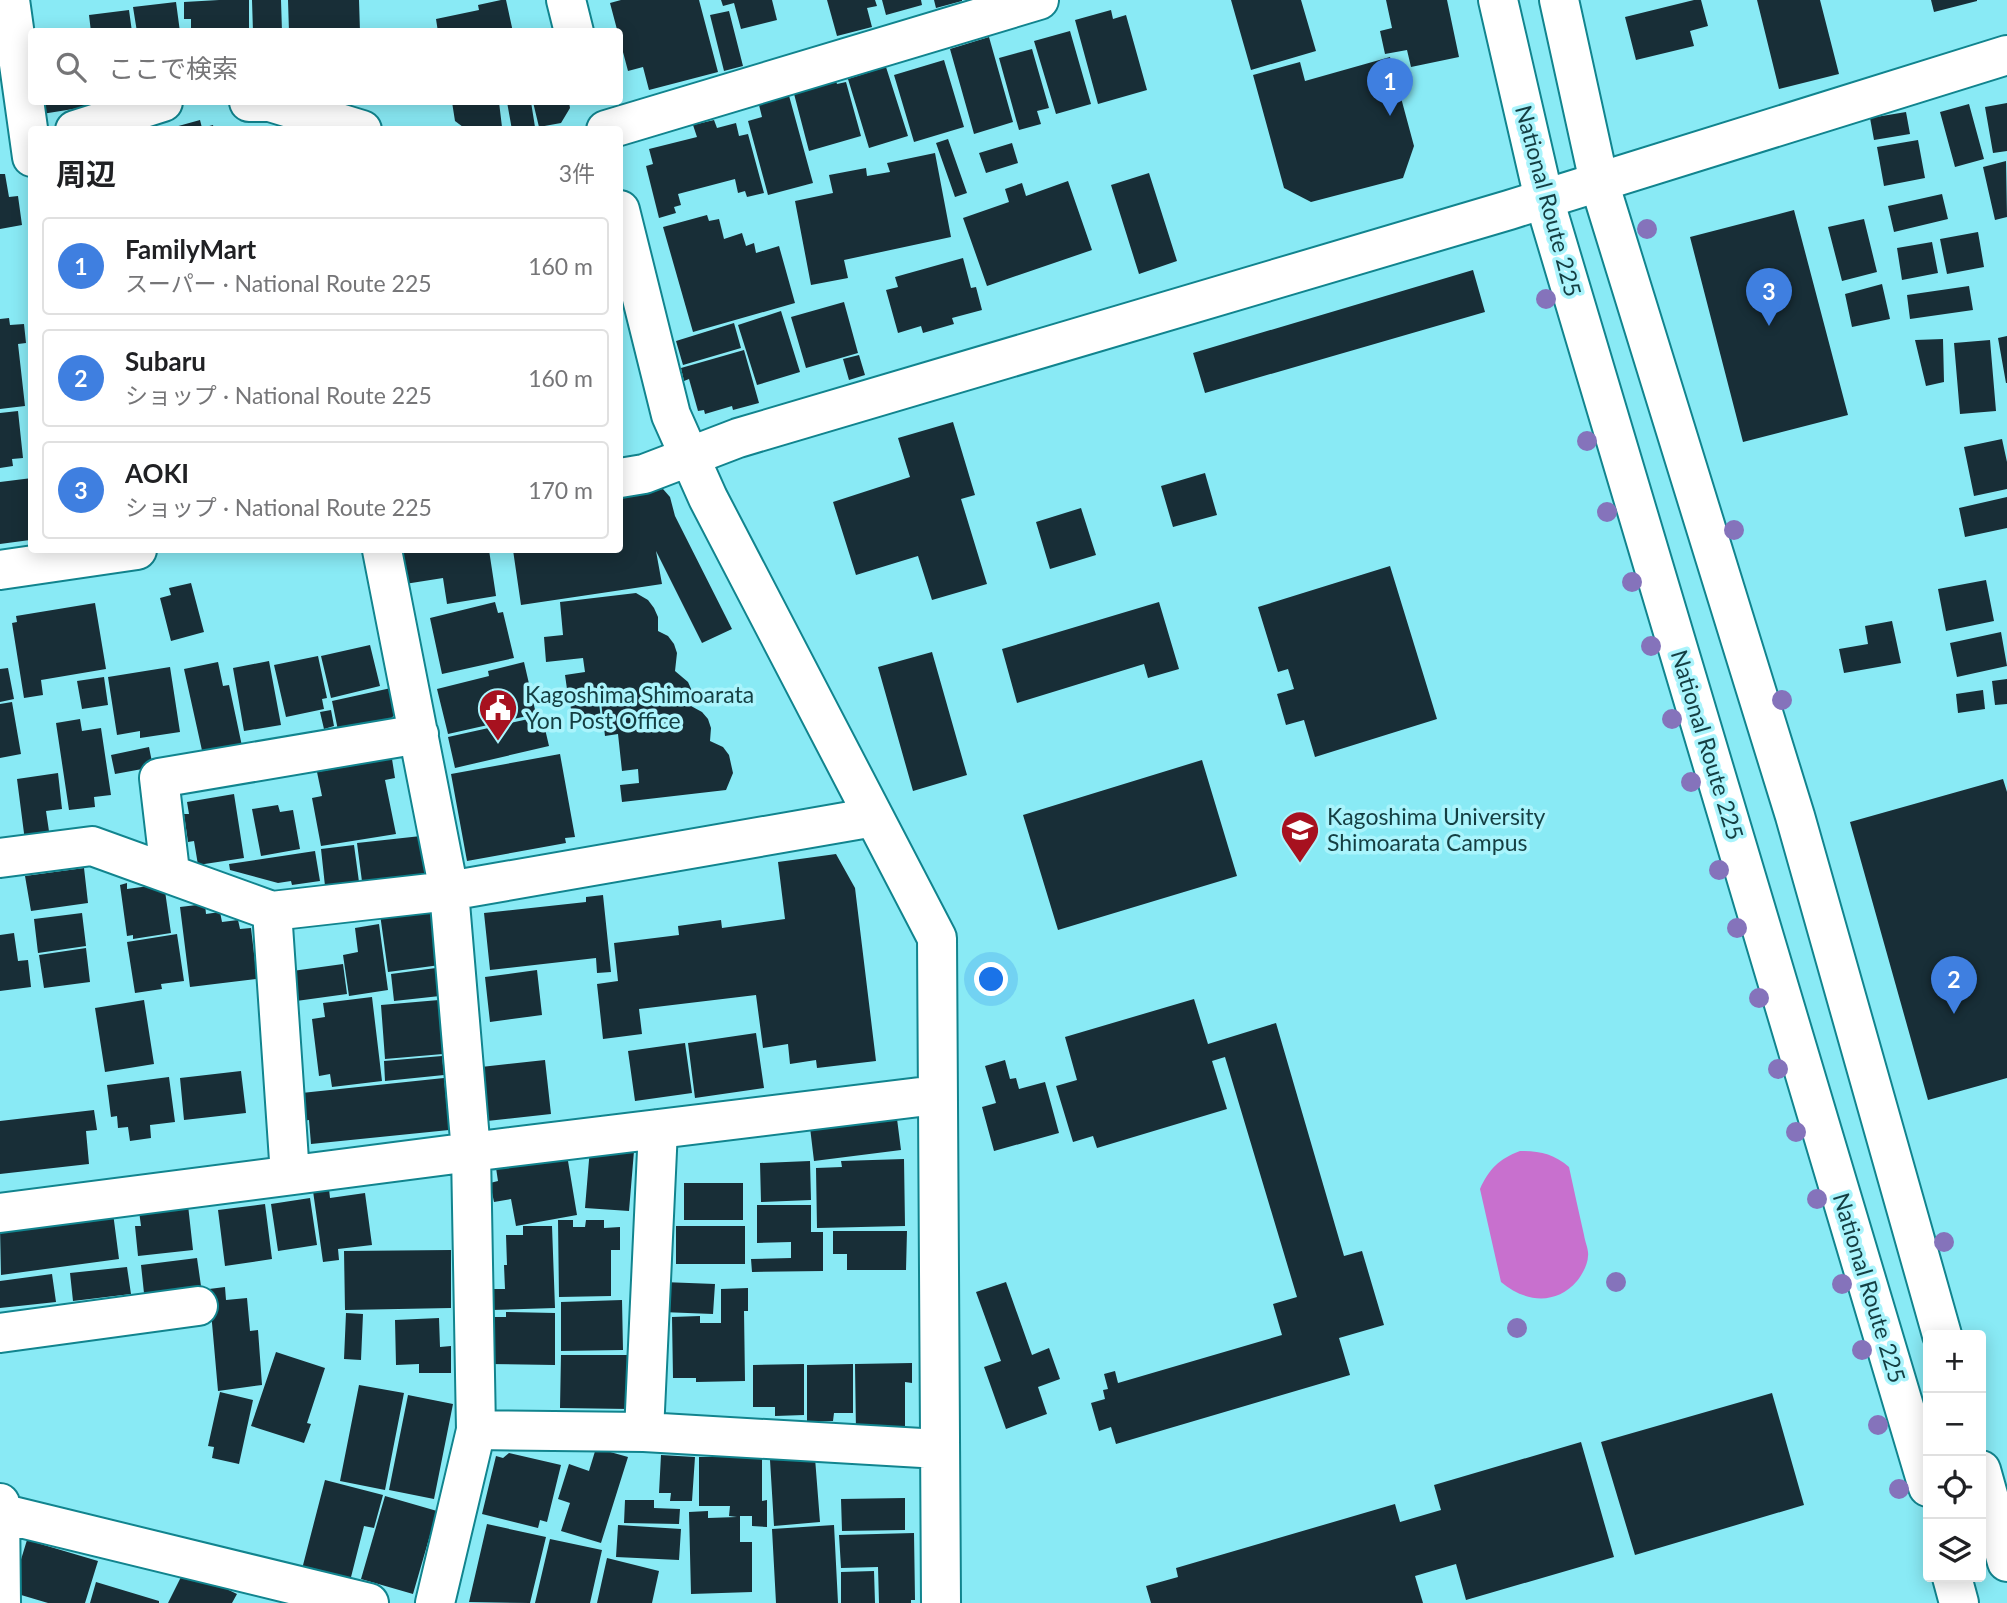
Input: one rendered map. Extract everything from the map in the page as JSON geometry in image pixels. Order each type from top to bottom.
[{"type":"main road","points":[[10,0],[23,148]]},
{"type":"main road","points":[[566,0],[573,28]]},
{"type":"main road","points":[[619,126],[1039,0]]},
{"type":"main road","name":"National Route 225","points":[[1498,0],[1544,199],[1923,1470]]},
{"type":"main road","points":[[1559,0],[1599,182],[1795,816],[1941,1330]]},
{"type":"main road","points":[[623,478],[644,474],[738,438],[1544,199],[2007,55]]},
{"type":"main road","points":[[88,126],[154,105]]},
{"type":"main road","points":[[279,105],[338,126]]},
{"type":"main road","points":[[593,105],[598,126]]},
{"type":"main road","points":[[623,222],[671,415],[708,498],[937,939],[941,1603]]},
{"type":"main road","points":[[0,570],[83,553]]},
{"type":"main road","points":[[383,553],[449,891],[471,1152],[476,1430],[435,1603]]},
{"type":"main road","points":[[170,872],[159,778],[419,734]]},
{"type":"main road","points":[[0,858],[92,846],[272,911],[449,891],[874,817]]},
{"type":"main road","points":[[272,911],[290,1175]]},
{"type":"main road","points":[[0,1213],[936,1095]]},
{"type":"main road","points":[[644,1432],[658,1129]]},
{"type":"main road","points":[[0,1333],[198,1306]]},
{"type":"main road","points":[[476,1430],[644,1432],[939,1449]]},
{"type":"main road","points":[[1986,1488],[2007,1562]]},
{"type":"main road","points":[[1,1603],[0,1510],[257,1590],[369,1603]]},
{"type":"main road","points":[[1953,1582],[1959,1603]]},
{"type":"shaded area","points":[[1520,1151],[1546,1154],[1569,1167],[1587,1249],[1587,1262],[1579,1279],[1569,1289],[1550,1298],[1520,1294],[1501,1282],[1480,1189],[1496,1166]]},
{"type":"building","points":[[249,0],[249,28],[191,28],[191,19],[184,19],[184,2]]},
{"type":"building","points":[[252,0],[281,0],[282,28],[253,28]]},
{"type":"building","points":[[288,0],[359,0],[360,28],[289,28]]},
{"type":"building","points":[[506,0],[512,28],[437,28],[436,19],[479,10],[478,5]]},
{"type":"building","points":[[621,0],[699,0],[718,72],[649,90],[643,67],[628,71],[623,52],[623,28],[617,28],[610,3]]},
{"type":"building","points":[[721,0],[772,0],[777,20],[741,29],[734,3],[723,6]]},
{"type":"building","points":[[827,0],[875,0],[877,6],[867,8],[872,27],[837,36]]},
{"type":"building","points":[[882,0],[921,0],[922,5],[886,15]]},
{"type":"building","points":[[934,0],[962,0],[962,1],[936,8]]},
{"type":"building","points":[[1231,0],[1301,0],[1316,51],[1251,70]]},
{"type":"building","points":[[1386,0],[1447,0],[1459,57],[1411,67],[1407,50],[1385,54],[1380,31],[1392,28]]},
{"type":"building","points":[[1701,0],[1708,26],[1690,31],[1694,46],[1636,60],[1625,17]]},
{"type":"building","points":[[1757,0],[1820,0],[1839,74],[1779,89]]},
{"type":"building","points":[[1931,0],[1977,0],[1977,1],[1934,12]]},
{"type":"building","points":[[176,2],[179,28],[136,28],[133,7]]},
{"type":"building","points":[[129,10],[131,28],[91,28],[89,15]]},
{"type":"building","points":[[1111,10],[1113,19],[1126,15],[1147,90],[1098,104],[1075,20]]},
{"type":"building","points":[[729,11],[743,66],[724,71],[710,15]]},
{"type":"building","points":[[1070,31],[1091,104],[1056,114],[1034,41]]},
{"type":"building","points":[[989,37],[1013,122],[974,134],[950,49]]},
{"type":"building","points":[[1032,49],[1049,108],[1037,111],[1041,124],[1019,130],[999,58]]},
{"type":"building","points":[[1390,57],[1414,146],[1403,178],[1311,202],[1284,188],[1253,75],[1300,62],[1305,81]]},
{"type":"building","points":[[944,60],[964,127],[914,142],[894,75]]},
{"type":"building","points":[[886,67],[908,136],[869,148],[848,79]]},
{"type":"building","points":[[835,78],[837,84],[846,82],[861,136],[809,151],[793,90]]},
{"type":"building","points":[[788,92],[813,183],[768,195],[748,121],[762,117],[758,101]]},
{"type":"building","points":[[2007,103],[2007,151],[1993,153],[1985,107]]},
{"type":"building","points":[[1969,104],[1984,159],[1955,167],[1940,112]]},
{"type":"building","points":[[40,105],[98,105],[42,114]]},
{"type":"building","points":[[452,105],[499,105],[502,126],[462,126],[455,121]]},
{"type":"building","points":[[508,105],[531,105],[535,126],[511,126]]},
{"type":"building","points":[[534,105],[570,105],[561,123],[539,126]]},
{"type":"building","points":[[1906,112],[1910,134],[1874,140],[1870,118]]},
{"type":"building","points":[[200,120],[202,126],[178,126]]},
{"type":"building","points":[[714,120],[717,128],[736,123],[739,136],[748,134],[764,193],[747,197],[745,191],[738,193],[735,179],[678,194],[681,205],[674,207],[676,213],[659,218],[646,166],[653,164],[649,149],[697,137],[693,125]]},
{"type":"building","points":[[948,139],[967,193],[955,197],[936,143]]},
{"type":"building","points":[[1918,140],[1925,178],[1884,186],[1877,147]]},
{"type":"building","points":[[1012,143],[1018,163],[986,173],[979,153]]},
{"type":"building","points":[[935,153],[951,237],[844,260],[848,278],[811,285],[795,201],[833,193],[829,175],[866,168],[867,176],[890,172],[887,163]]},
{"type":"building","points":[[2006,161],[2007,217],[1995,220],[1983,167]]},
{"type":"building","points":[[1149,173],[1177,261],[1139,274],[1111,185]]},
{"type":"building","points":[[0,174],[5,174],[9,197],[18,196],[22,225],[0,229]]},
{"type":"building","points":[[1068,181],[1092,250],[987,286],[963,218],[1009,202],[1005,189],[1022,183],[1026,196]]},
{"type":"building","points":[[1942,194],[1948,219],[1894,232],[1888,206]]},
{"type":"building","points":[[1794,210],[1848,415],[1743,442],[1690,237]]},
{"type":"building","points":[[707,215],[709,221],[719,219],[724,239],[742,233],[746,246],[754,243],[756,253],[779,246],[795,303],[693,332],[663,227]]},
{"type":"building","points":[[1864,219],[1877,272],[1842,281],[1828,227]]},
{"type":"building","points":[[1978,232],[1984,267],[1947,274],[1940,239]]},
{"type":"building","points":[[1932,242],[1938,273],[1902,280],[1897,248]]},
{"type":"building","points":[[963,258],[971,288],[976,287],[982,310],[952,318],[954,324],[923,333],[921,326],[898,333],[886,290],[898,287],[895,277]]},
{"type":"building","points":[[1473,270],[1485,312],[1205,393],[1193,353]]},
{"type":"building","points":[[1882,284],[1890,319],[1852,327],[1845,294]]},
{"type":"building","points":[[1969,286],[1973,310],[1910,319],[1907,295]]},
{"type":"building","points":[[844,302],[858,353],[806,368],[791,317]]},
{"type":"building","points":[[781,311],[800,372],[757,385],[738,325]]},
{"type":"building","points":[[9,318],[10,325],[24,324],[26,343],[18,344],[25,406],[0,409],[0,319]]},
{"type":"building","points":[[734,323],[741,348],[683,365],[676,341]]},
{"type":"building","points":[[2007,336],[2007,383],[2006,383],[1998,338]]},
{"type":"building","points":[[1943,339],[1944,382],[1926,386],[1915,340]]},
{"type":"building","points":[[1990,340],[1996,411],[1960,414],[1954,343]]},
{"type":"building","points":[[744,350],[759,403],[733,410],[732,406],[705,414],[704,410],[698,411],[689,379],[684,381],[681,368]]},
{"type":"building","points":[[859,355],[865,375],[849,380],[843,359]]},
{"type":"building","points":[[18,411],[23,458],[12,459],[13,466],[0,468],[0,413]]},
{"type":"building","points":[[953,422],[975,495],[961,499],[987,584],[932,600],[918,556],[856,575],[833,502],[910,477],[898,438]]},
{"type":"building","points":[[2002,439],[2007,462],[2007,489],[1974,496],[1964,447]]},
{"type":"building","points":[[1205,473],[1217,515],[1173,527],[1161,486]]},
{"type":"building","points":[[28,478],[28,540],[0,544],[0,482]]},
{"type":"building","points":[[663,489],[670,497],[675,516],[732,629],[702,643],[656,551],[662,584],[521,605],[513,553],[623,553],[623,496]]},
{"type":"building","points":[[2007,497],[2007,528],[1965,537],[1959,508]]},
{"type":"building","points":[[1081,508],[1096,555],[1050,569],[1036,522]]},
{"type":"building","points":[[400,553],[489,553],[496,596],[447,604],[443,578],[405,584]]},
{"type":"building","points":[[1390,566],[1437,719],[1315,757],[1304,720],[1286,725],[1277,694],[1294,689],[1288,669],[1278,672],[1258,607]]},
{"type":"building","points":[[1986,580],[1994,621],[1946,631],[1938,589]]},
{"type":"building","points":[[191,583],[204,632],[171,641],[160,598],[171,595],[169,588]]},
{"type":"building","points":[[636,593],[648,600],[654,608],[658,617],[658,631],[668,636],[674,644],[677,653],[675,671],[688,682],[692,691],[691,706],[708,719],[711,728],[710,741],[723,747],[729,755],[733,773],[726,790],[622,802],[620,785],[639,783],[638,769],[622,771],[618,734],[605,736],[600,693],[568,696],[565,675],[585,672],[583,658],[546,662],[544,637],[563,635],[560,602]]},
{"type":"building","points":[[495,602],[498,613],[503,612],[514,658],[442,674],[430,618]]},
{"type":"building","points":[[1159,602],[1179,669],[1148,678],[1144,664],[1017,703],[1002,649]]},
{"type":"building","points":[[95,603],[106,669],[41,680],[43,695],[24,698],[12,623],[17,622],[16,616]]},
{"type":"building","points":[[1892,621],[1901,663],[1844,673],[1839,649],[1868,644],[1865,626]]},
{"type":"building","points":[[2001,632],[2007,666],[1957,677],[1950,643]]},
{"type":"building","points":[[370,645],[380,686],[331,698],[321,656]]},
{"type":"building","points":[[932,652],[967,775],[913,791],[878,667]]},
{"type":"building","points":[[318,656],[327,698],[322,699],[324,709],[286,717],[274,665]]},
{"type":"building","points":[[269,661],[281,725],[244,731],[233,668]]},
{"type":"building","points":[[218,662],[223,686],[229,685],[242,746],[203,755],[184,669]]},
{"type":"building","points":[[524,662],[536,714],[448,734],[437,689],[489,676],[488,671]]},
{"type":"building","points":[[170,667],[180,732],[140,738],[140,731],[117,735],[108,677]]},
{"type":"building","points":[[8,668],[14,699],[0,702],[0,669]]},
{"type":"building","points":[[104,677],[108,705],[82,709],[77,681]]},
{"type":"building","points":[[2007,679],[2007,704],[1995,705],[1992,681]]},
{"type":"building","points":[[391,688],[397,712],[385,725],[339,735],[332,701]]},
{"type":"building","points":[[1983,690],[1985,709],[1958,713],[1956,694]]},
{"type":"building","points":[[598,695],[601,719],[572,722],[570,699]]},
{"type":"building","points":[[12,702],[21,754],[0,758],[0,704]]},
{"type":"building","points":[[331,710],[334,726],[324,729],[320,712]]},
{"type":"building","name":"Kagoshima Shimoarata Yon Post Office","points":[[542,716],[549,746],[455,768],[448,737]]},
{"type":"building","points":[[80,719],[82,731],[101,728],[111,795],[94,797],[95,807],[69,810],[56,723]]},
{"type":"building","points":[[149,747],[153,767],[115,774],[111,755]]},
{"type":"building","points":[[560,754],[575,837],[565,838],[566,843],[467,861],[451,774]]},
{"type":"building","points":[[392,759],[395,778],[385,780],[396,834],[321,846],[312,798],[322,796],[317,772]]},
{"type":"building","points":[[1202,760],[1237,876],[1058,930],[1023,815]]},
{"type":"building","points":[[58,773],[62,809],[46,811],[50,838],[25,841],[17,779]]},
{"type":"building","points":[[2003,779],[2007,792],[2007,1078],[1928,1100],[1850,822]]},
{"type":"building","points":[[234,794],[244,858],[198,865],[194,841],[188,842],[184,814],[189,814],[187,802]]},
{"type":"building","points":[[278,805],[280,812],[293,810],[300,849],[261,856],[252,809]]},
{"type":"building","points":[[421,836],[425,874],[420,882],[363,889],[357,843]]},
{"type":"building","points":[[354,845],[359,882],[325,886],[321,849]]},
{"type":"building","points":[[315,851],[320,881],[292,885],[291,881],[278,883],[230,870],[229,864]]},
{"type":"building","points":[[836,854],[855,888],[876,1061],[817,1068],[816,1060],[790,1064],[788,1044],[763,1048],[756,995],[639,1009],[642,1034],[603,1039],[597,984],[618,981],[614,943],[679,935],[678,926],[721,920],[722,928],[785,919],[778,862]]},
{"type":"building","points":[[84,868],[88,903],[31,911],[25,876]]},
{"type":"building","points":[[127,883],[127,889],[164,884],[171,933],[133,939],[133,935],[127,936],[120,885]]},
{"type":"building","points":[[603,895],[611,972],[597,973],[596,958],[490,970],[484,913],[586,902],[586,897]]},
{"type":"building","points":[[205,904],[206,914],[220,912],[222,922],[238,920],[240,929],[251,928],[257,979],[190,987],[180,907]]},
{"type":"building","points":[[425,907],[434,917],[440,965],[388,972],[380,914]]},
{"type":"building","points":[[82,913],[86,946],[38,953],[34,919]]},
{"type":"building","points":[[379,924],[388,990],[349,996],[343,955],[358,952],[355,928]]},
{"type":"building","points":[[14,933],[18,961],[28,960],[31,987],[0,991],[0,935]]},
{"type":"building","points":[[177,934],[184,981],[161,984],[162,989],[135,993],[127,942]]},
{"type":"building","points":[[86,948],[90,982],[44,988],[39,955]]},
{"type":"building","points":[[343,964],[347,994],[289,1002],[285,972]]},
{"type":"building","points":[[436,968],[440,996],[394,1001],[391,974]]},
{"type":"building","points":[[537,970],[542,1015],[490,1022],[485,977]]},
{"type":"building","points":[[372,997],[382,1081],[332,1087],[330,1074],[319,1076],[312,1019],[325,1017],[323,1003]]},
{"type":"building","points":[[1194,999],[1208,1044],[1276,1023],[1344,1256],[1362,1251],[1384,1325],[1339,1338],[1350,1375],[1116,1444],[1111,1427],[1099,1431],[1091,1403],[1105,1399],[1103,1390],[1108,1389],[1104,1374],[1115,1371],[1118,1383],[1282,1335],[1273,1304],[1297,1297],[1225,1057],[1212,1061],[1227,1109],[1097,1148],[1093,1136],[1073,1142],[1056,1086],[1077,1080],[1065,1037]]},
{"type":"building","points":[[144,1000],[154,1064],[105,1072],[95,1008]]},
{"type":"building","points":[[439,1000],[443,1054],[385,1059],[381,1005]]},
{"type":"building","points":[[756,1033],[764,1088],[695,1098],[688,1043]]},
{"type":"building","points":[[685,1043],[692,1093],[635,1101],[628,1051]]},
{"type":"building","points":[[442,1056],[444,1075],[385,1081],[384,1061]]},
{"type":"building","points":[[545,1060],[551,1114],[487,1121],[481,1067]]},
{"type":"building","points":[[1005,1060],[1010,1079],[1016,1078],[1019,1089],[1045,1082],[1059,1133],[994,1151],[982,1107],[996,1103],[985,1066]]},
{"type":"building","points":[[241,1071],[246,1113],[184,1120],[180,1078]]},
{"type":"building","points":[[169,1077],[175,1122],[150,1125],[151,1138],[130,1141],[128,1127],[118,1128],[117,1116],[111,1117],[107,1085]]},
{"type":"building","points":[[444,1078],[449,1130],[311,1144],[309,1120],[294,1122],[292,1094]]},
{"type":"building","points":[[94,1110],[97,1130],[86,1131],[89,1164],[0,1174],[0,1121]]},
{"type":"building","points":[[896,1111],[901,1150],[814,1161],[809,1119]]},
{"type":"building","points":[[590,1148],[634,1151],[629,1211],[585,1208]]},
{"type":"building","points":[[567,1155],[577,1215],[516,1226],[511,1199],[494,1202],[490,1183],[498,1181],[496,1168]]},
{"type":"building","points":[[904,1159],[905,1226],[817,1228],[816,1168],[842,1167],[841,1161]]},
{"type":"building","points":[[810,1161],[811,1200],[761,1202],[760,1163]]},
{"type":"building","points":[[684,1183],[743,1183],[743,1220],[684,1220]]},
{"type":"building","points":[[329,1189],[330,1198],[365,1193],[372,1245],[338,1249],[339,1260],[323,1262],[313,1191]]},
{"type":"building","points":[[310,1198],[317,1245],[278,1251],[271,1204]]},
{"type":"building","points":[[265,1204],[272,1259],[225,1266],[218,1210]]},
{"type":"building","points":[[188,1205],[193,1250],[138,1256],[135,1226],[141,1226],[139,1211]]},
{"type":"building","points":[[757,1205],[811,1205],[811,1232],[823,1232],[823,1271],[752,1272],[751,1259],[791,1258],[791,1242],[757,1243]]},
{"type":"building","points":[[113,1213],[119,1259],[1,1275],[0,1228]]},
{"type":"building","points":[[558,1220],[573,1220],[573,1227],[585,1227],[586,1220],[604,1220],[604,1228],[620,1227],[620,1250],[611,1250],[611,1296],[559,1297]]},
{"type":"building","points":[[523,1226],[552,1226],[555,1308],[492,1310],[492,1289],[505,1289],[506,1235],[523,1235]]},
{"type":"building","points":[[676,1226],[745,1226],[745,1264],[676,1264]]},
{"type":"building","points":[[833,1231],[907,1231],[906,1270],[847,1270],[847,1254],[833,1254]]},
{"type":"building","points":[[451,1250],[451,1308],[345,1310],[344,1251]]},
{"type":"building","points":[[197,1258],[201,1286],[144,1293],[141,1265]]},
{"type":"building","points":[[127,1267],[131,1294],[73,1301],[70,1273]]},
{"type":"building","points":[[52,1274],[56,1302],[0,1308],[0,1281]]},
{"type":"building","points":[[663,1282],[715,1284],[713,1314],[662,1312]]},
{"type":"building","points":[[1006,1282],[1032,1355],[1049,1348],[1060,1379],[1038,1387],[1047,1414],[1006,1429],[984,1367],[1001,1361],[976,1292]]},
{"type":"building","points":[[225,1287],[226,1300],[247,1298],[250,1331],[258,1330],[262,1385],[218,1391],[209,1289]]},
{"type":"building","points":[[748,1288],[748,1311],[744,1311],[745,1381],[696,1382],[696,1378],[673,1378],[672,1317],[700,1316],[700,1323],[721,1323],[721,1289]]},
{"type":"building","points":[[622,1300],[623,1350],[561,1351],[561,1302]]},
{"type":"building","points":[[506,1312],[555,1313],[555,1365],[487,1364],[488,1317],[506,1317]]},
{"type":"building","points":[[346,1313],[363,1314],[361,1360],[344,1359]]},
{"type":"building","points":[[439,1318],[440,1347],[451,1346],[451,1373],[419,1373],[419,1364],[396,1365],[395,1320]]},
{"type":"building","points":[[276,1352],[325,1368],[307,1423],[311,1424],[304,1443],[251,1426]]},
{"type":"building","points":[[561,1355],[630,1355],[629,1409],[560,1408]]},
{"type":"building","points":[[912,1363],[912,1383],[905,1382],[905,1431],[856,1432],[855,1364]]},
{"type":"building","points":[[804,1364],[804,1415],[775,1416],[775,1407],[753,1407],[753,1365]]},
{"type":"building","points":[[853,1364],[853,1413],[834,1413],[833,1421],[807,1422],[807,1365]]},
{"type":"building","points":[[359,1385],[404,1393],[385,1490],[340,1481]]},
{"type":"building","points":[[220,1392],[253,1400],[239,1464],[212,1458],[214,1447],[208,1446]]},
{"type":"building","points":[[1772,1393],[1804,1505],[1635,1555],[1601,1442]]},
{"type":"building","points":[[408,1395],[453,1404],[434,1499],[389,1490]]},
{"type":"building","points":[[1581,1442],[1614,1557],[1466,1600],[1456,1564],[1415,1576],[1423,1603],[1151,1603],[1146,1586],[1178,1577],[1176,1568],[1395,1504],[1400,1522],[1441,1510],[1434,1485]]},
{"type":"building","points":[[596,1448],[628,1457],[601,1543],[561,1531],[570,1503],[558,1499],[569,1464],[589,1471]]},
{"type":"building","points":[[509,1453],[561,1465],[547,1522],[540,1520],[538,1528],[482,1514],[496,1456],[503,1458]]},
{"type":"building","points":[[661,1455],[695,1457],[692,1501],[670,1501],[671,1493],[659,1493]]},
{"type":"building","points":[[699,1457],[762,1457],[762,1501],[767,1500],[767,1527],[752,1526],[752,1516],[740,1516],[740,1542],[752,1542],[752,1592],[691,1594],[689,1512],[708,1511],[708,1518],[737,1517],[729,1516],[730,1506],[699,1506]]},
{"type":"building","points":[[815,1458],[820,1522],[774,1526],[770,1460]]},
{"type":"building","points":[[325,1480],[383,1495],[374,1528],[364,1526],[350,1581],[302,1569]]},
{"type":"building","points":[[385,1496],[437,1511],[413,1594],[361,1579]]},
{"type":"building","points":[[905,1498],[905,1530],[842,1531],[841,1499]]},
{"type":"building","points":[[625,1500],[654,1500],[654,1508],[680,1509],[679,1524],[624,1523]]},
{"type":"building","points":[[487,1524],[546,1537],[530,1603],[469,1602]]},
{"type":"building","points":[[618,1525],[681,1529],[679,1560],[616,1557]]},
{"type":"building","points":[[834,1525],[838,1603],[776,1603],[772,1529]]},
{"type":"building","points":[[914,1533],[915,1600],[911,1600],[911,1603],[879,1603],[878,1567],[841,1568],[839,1535]]},
{"type":"building","points":[[550,1539],[602,1550],[590,1603],[535,1603]]},
{"type":"building","points":[[27,1540],[98,1561],[85,1603],[48,1603],[11,1592]]},
{"type":"building","points":[[607,1558],[659,1571],[652,1603],[597,1603]]},
{"type":"building","points":[[185,1569],[237,1594],[232,1603],[168,1603]]},
{"type":"building","points":[[874,1571],[875,1603],[841,1603],[841,1572]]},
{"type":"building","points":[[96,1582],[159,1601],[159,1603],[90,1603]]},
{"type":"place","name":"FamilyMart","points":[[1390,116]]},
{"type":"place","name":"AOKI","points":[[1769,326]]},
{"type":"place","name":"Kagoshima Shimoarata Yon Post Office","points":[[498,742]]},
{"type":"place","name":"Kagoshima University Shimoarata Campus","points":[[1300,864]]},
{"type":"place","name":"Subaru","points":[[1954,1014]]}]
